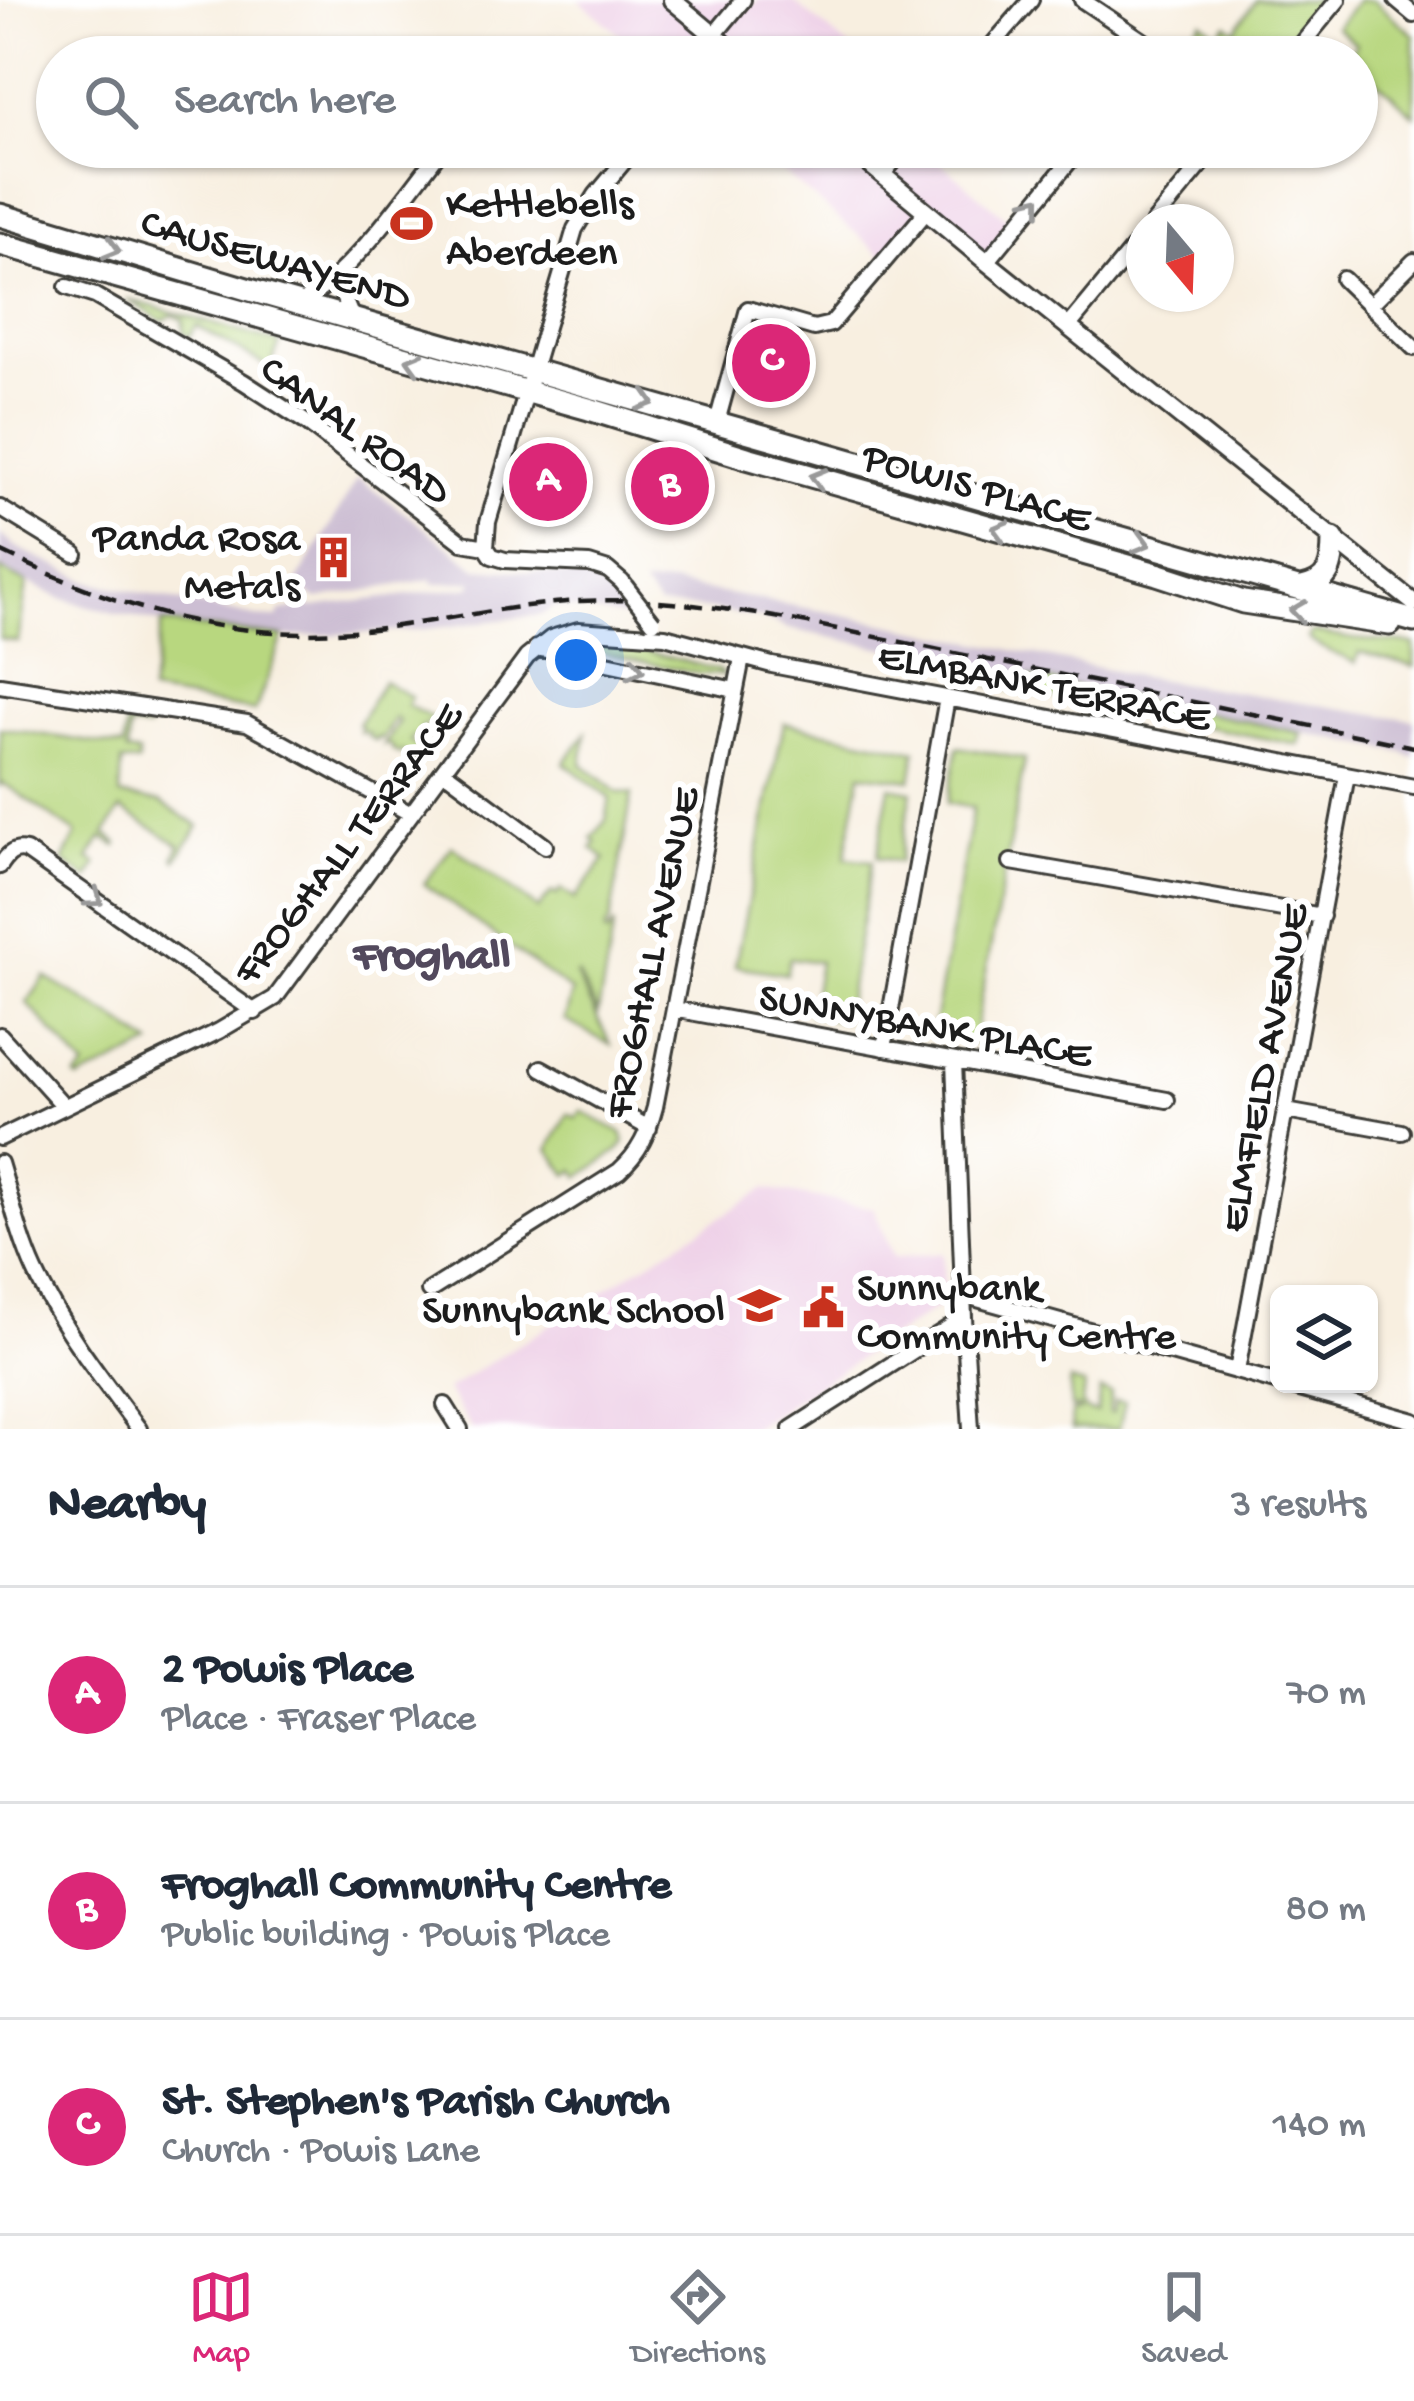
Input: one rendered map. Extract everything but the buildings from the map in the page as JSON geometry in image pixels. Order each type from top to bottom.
[{"type":"main road","name":"CAUSEWAYEND","points":[[0,215],[533,370]]},
{"type":"main road","name":"CAUSEWAYEND","points":[[0,244],[526,394]]},
{"type":"main road","name":"POWIS PLACE","points":[[533,370],[1414,624]]},
{"type":"main road","name":"POWIS PLACE","points":[[526,394],[1243,602],[1414,624]]},
{"type":"main road","points":[[1301,588],[1313,586],[1329,573],[1333,539]]},
{"type":"street","points":[[672,0],[714,36]]},
{"type":"street","points":[[720,36],[743,0]]},
{"type":"street","points":[[1000,36],[1031,0]]},
{"type":"street","points":[[1082,0],[1132,36]]},
{"type":"street","points":[[1308,36],[1338,0]]},
{"type":"street","points":[[1396,0],[1414,15]]},
{"type":"street","points":[[300,303],[342,271],[426,168]]},
{"type":"street","points":[[486,547],[488,522],[575,229],[618,168]]},
{"type":"street","points":[[874,168],[1414,603]]},
{"type":"street","points":[[882,175],[888,168]]},
{"type":"street","points":[[987,262],[1064,168]]},
{"type":"street","points":[[1169,204],[1199,168]]},
{"type":"street","points":[[717,422],[748,309],[814,328],[831,324],[926,212]]},
{"type":"street","points":[[1068,327],[1126,257]]},
{"type":"street","points":[[1370,305],[1414,261]]},
{"type":"street","points":[[342,271],[342,294],[352,318]]},
{"type":"street","points":[[1343,279],[1414,348]]},
{"type":"street","name":"CANAL ROAD","points":[[67,287],[95,296],[244,382],[340,447],[463,543],[486,547],[505,560],[598,566],[622,582],[665,636]]},
{"type":"street","points":[[0,508],[75,554]]},
{"type":"street","points":[[536,648],[578,630],[665,636]]},
{"type":"street","name":"ELMBANK TERRACE","points":[[665,636],[742,658],[1414,787]]},
{"type":"street","points":[[536,648],[735,690]]},
{"type":"street","name":"FROGHALL TERRACE","points":[[0,1138],[275,998],[536,648]]},
{"type":"street","name":"FROGHALL AVENUE","points":[[428,1292],[619,1171],[650,1129],[742,658]]},
{"type":"street","points":[[0,685],[247,723],[411,814]]},
{"type":"street","points":[[884,1048],[947,698]]},
{"type":"street","points":[[444,771],[545,846]]},
{"type":"street","name":"ELMFIELD AVENUE","points":[[1237,1371],[1347,775]]},
{"type":"street","points":[[0,866],[11,853],[26,851],[255,1012]]},
{"type":"street","points":[[1011,862],[1322,916]]},
{"type":"street","name":"SUNNYBANK PLACE","points":[[674,1009],[1167,1100]]},
{"type":"street","points":[[0,1035],[64,1106]]},
{"type":"street","points":[[954,1061],[971,1429]]},
{"type":"street","points":[[541,1068],[650,1129]]},
{"type":"street","points":[[1286,1111],[1402,1132]]},
{"type":"street","points":[[0,1162],[36,1273],[84,1353],[139,1429]]},
{"type":"street","points":[[963,1295],[1270,1381]]},
{"type":"street","points":[[791,1429],[964,1318]]},
{"type":"street","points":[[1313,1393],[1414,1421]]},
{"type":"street","points":[[445,1405],[460,1429]]},
{"type":"shaded area","points":[[579,0],[746,0],[753,6],[758,0],[792,0],[836,36],[621,36]]},
{"type":"shaded area","points":[[778,168],[947,168],[1016,226],[987,262],[926,212],[883,256]]},
{"type":"shaded area","points":[[358,478],[477,568],[598,577],[629,606],[628,616],[556,606],[541,615],[410,631],[283,637],[114,613],[60,598],[0,569],[0,534],[18,548],[91,582],[278,618],[280,611],[471,587],[472,581],[433,584],[432,579],[317,599],[295,585]]},
{"type":"shaded area","points":[[671,584],[1142,677],[1414,720],[1414,758],[789,629],[763,618],[659,606],[642,585]]},
{"type":"shaded area","name":"Sunnybank School","points":[[765,1189],[874,1208],[893,1258],[943,1253],[944,1303],[750,1429],[472,1429],[446,1390]]},
{"type":"green space","points":[[1256,0],[1321,0],[1292,36],[1190,36],[1202,21],[1218,34],[1227,24],[1235,30]]},
{"type":"green space","points":[[1358,0],[1373,0],[1414,35],[1414,115],[1378,82],[1378,36],[1347,36],[1336,27]]},
{"type":"green space","points":[[127,299],[280,343],[270,368],[197,326],[189,337],[183,333],[183,320],[173,315],[162,321]]},
{"type":"green space","points":[[0,569],[27,583],[18,642],[0,639]]},
{"type":"green space","points":[[162,623],[283,637],[255,711],[150,693]]},
{"type":"green space","points":[[1312,632],[1414,644],[1414,667],[1359,652],[1355,663],[1311,641]]},
{"type":"green space","points":[[581,643],[641,650],[719,670],[723,675],[568,646]]},
{"type":"green space","points":[[992,669],[1302,733],[1299,745],[989,685]]},
{"type":"green space","points":[[383,681],[411,697],[407,705],[432,718],[418,738],[410,741],[425,753],[420,762],[384,745],[399,721],[395,718],[382,739],[376,741],[360,732],[358,725]]},
{"type":"green space","points":[[127,720],[149,723],[148,729],[130,727],[127,752],[139,754],[138,763],[122,762],[120,796],[160,802],[199,826],[176,860],[180,845],[121,809],[105,834],[117,846],[102,838],[89,859],[97,864],[88,879],[63,861],[77,834],[3,783],[0,786],[0,728],[123,747]]},
{"type":"green space","points":[[784,723],[916,751],[911,780],[861,774],[845,858],[872,861],[844,1021],[810,1015],[819,962],[790,958],[786,974],[735,966]]},
{"type":"green space","points":[[586,734],[582,764],[617,792],[632,794],[610,921],[604,931],[607,934],[614,925],[598,1013],[576,975],[611,1045],[565,1020],[572,992],[424,884],[452,846],[538,909],[552,892],[557,895],[561,889],[575,899],[605,859],[592,848],[597,842],[592,838],[606,820],[610,798],[564,763]]},
{"type":"green space","points":[[958,747],[1025,759],[973,1044],[932,1035],[973,808],[947,803]]},
{"type":"green space","points":[[890,787],[912,791],[899,862],[877,857]]},
{"type":"green space","points":[[45,977],[152,1045],[79,1080],[85,1068],[27,1003]]},
{"type":"green space","points":[[581,1111],[622,1133],[625,1142],[580,1177],[575,1170],[568,1175],[549,1149],[568,1114],[577,1118]]},
{"type":"green space","points":[[1070,1381],[1084,1385],[1082,1404],[1087,1411],[1097,1412],[1100,1390],[1111,1393],[1109,1413],[1115,1401],[1125,1402],[1119,1429],[1072,1429],[1071,1412],[1081,1411],[1071,1408]]},
{"type":"railway","points":[[0,551],[111,598],[226,627],[341,632],[580,601],[694,605],[808,623],[1414,747]]},
{"type":"place","name":"Kettlebells Aberdeen","points":[[412,224]]},
{"type":"place","name":"St. Stephen's Parish Church","points":[[771,363]]},
{"type":"place","name":"2 Powis Place","points":[[548,482]]},
{"type":"place","name":"Froghall Community Centre","points":[[670,486]]},
{"type":"place","name":"Panda Rosa Metals","points":[[334,558]]},
{"type":"place","name":"Sunnybank School","points":[[759,1306]]},
{"type":"place","name":"Sunnybank Community Centre","points":[[823,1308]]},
{"type":"district","name":"Froghall","points":[[432,951]]}]
